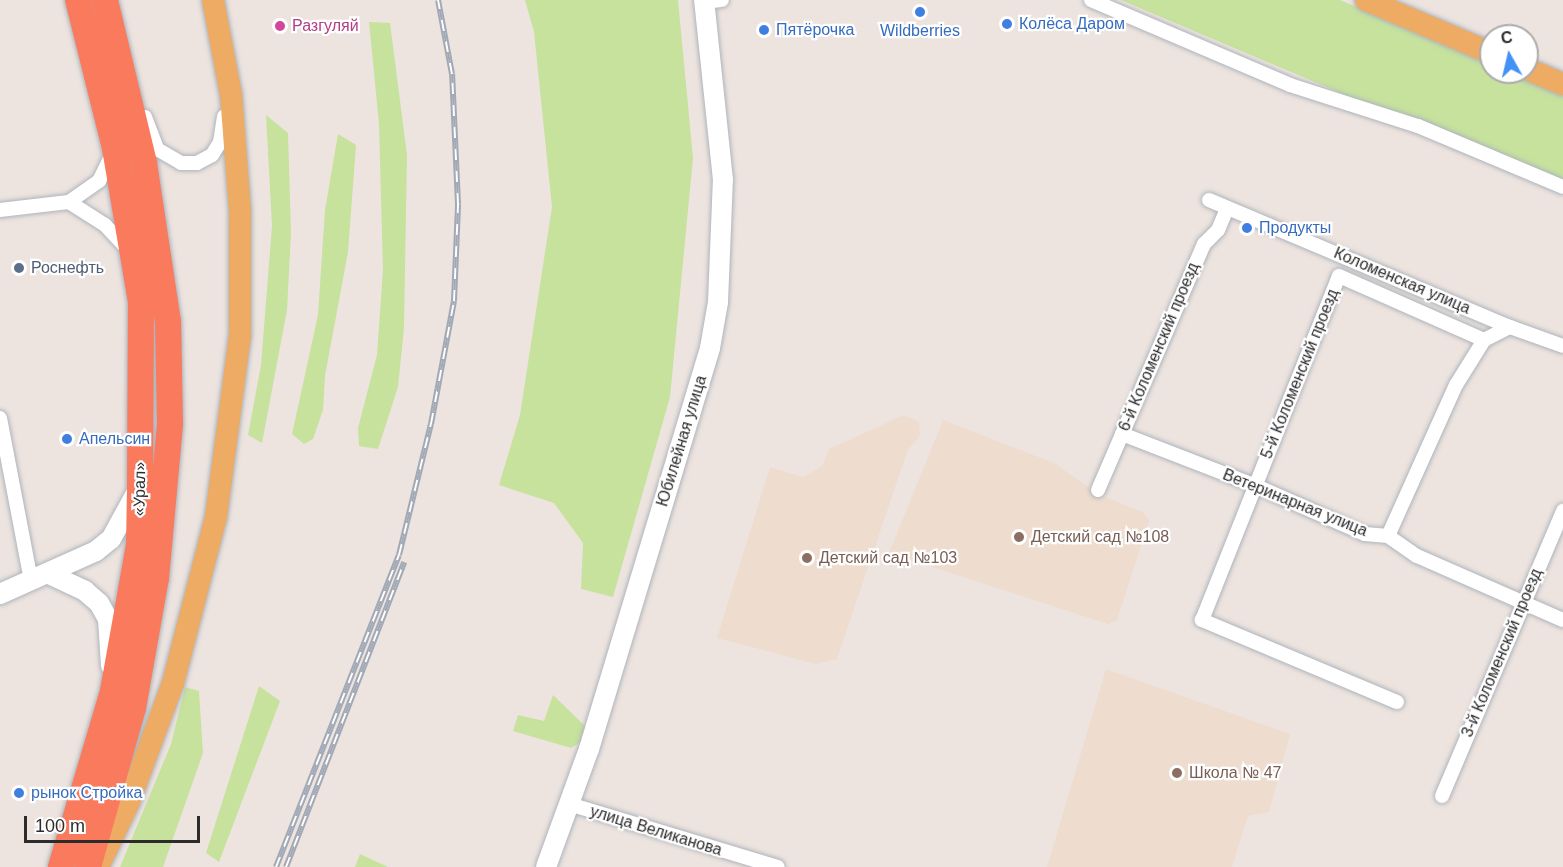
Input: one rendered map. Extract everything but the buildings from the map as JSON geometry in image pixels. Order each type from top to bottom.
[{"type":"highway","name":"«Урал»","points":[[61,867],[113,691],[139,545],[141,302],[115,148],[78,0]]},
{"type":"highway","name":"«Урал»","points":[[88,867],[133,708],[156,578],[170,424],[168,322],[144,163],[105,0]]},
{"type":"main road","points":[[98,867],[129,802],[173,683],[216,517],[240,335],[240,211],[231,95],[213,0]]},
{"type":"main road","points":[[1366,0],[1479,48]]},
{"type":"main road","points":[[1402,0],[1479,33]]},
{"type":"main road","points":[[1539,58],[1563,69]]},
{"type":"main road","points":[[1539,74],[1563,84]]},
{"type":"street","points":[[1090,0],[1290,85],[1418,126],[1563,188]]},
{"type":"street","name":"Юбилейная улица","points":[[546,867],[631,614],[710,348],[718,302],[723,180],[710,1]]},
{"type":"street","points":[[117,43],[137,82],[157,149],[181,163],[197,163],[212,155],[220,142],[225,124],[225,72]]},
{"type":"street","points":[[0,210],[69,202],[99,181],[115,148]]},
{"type":"street","name":"Коломенская улица","points":[[1209,200],[1510,327],[1563,346]]},
{"type":"street","points":[[69,202],[105,225],[132,255]]},
{"type":"street","name":"6-й Коломенский проезд","points":[[1098,490],[1204,244],[1218,230],[1227,209]]},
{"type":"street","name":"5-й Коломенский проезд","points":[[1397,702],[1202,620],[1339,276],[1484,340]]},
{"type":"street","points":[[1388,536],[1456,385],[1484,340],[1510,327]]},
{"type":"street","points":[[0,418],[31,580]]},
{"type":"street","name":"Ветеринарная улица","points":[[1122,434],[1256,486],[1365,534],[1388,536],[1417,556],[1563,620]]},
{"type":"street","points":[[0,594],[50,574],[96,551],[111,539],[140,486]]},
{"type":"street","name":"3-й Коломенский проезд","points":[[1442,796],[1522,602],[1563,511]]},
{"type":"street","points":[[50,574],[86,591],[99,603],[108,619],[113,691]]},
{"type":"street","name":"улица Великанова","points":[[569,804],[778,867]]},
{"type":"shaded area","name":"Детский сад №103","points":[[904,415],[919,422],[920,435],[907,452],[837,659],[816,664],[717,638],[770,467],[803,477],[822,466],[829,449]]},
{"type":"shaded area","name":"Детский сад №108","points":[[943,420],[1054,463],[1098,494],[1143,512],[1149,521],[1117,620],[1108,624],[889,553]]},
{"type":"shaded area","name":"Школа № 47","points":[[1106,669],[1290,734],[1269,812],[1248,816],[1232,867],[1047,867]]},
{"type":"green space","points":[[525,0],[678,0],[693,158],[670,397],[613,597],[581,589],[583,543],[554,503],[499,485],[520,415],[552,207],[534,32]]},
{"type":"green space","points":[[1121,0],[1340,0],[1479,60],[1479,84],[1536,84],[1563,96],[1563,187]]},
{"type":"green space","points":[[369,22],[390,23],[407,155],[404,328],[398,387],[378,449],[359,446],[358,428],[377,355],[383,270],[379,124]]},
{"type":"green space","points":[[266,115],[288,133],[291,233],[287,310],[262,443],[248,435],[261,365],[272,226]]},
{"type":"green space","points":[[338,134],[356,145],[348,252],[325,376],[323,410],[313,439],[304,444],[292,434],[318,315],[325,210]]},
{"type":"green space","points":[[259,686],[280,701],[219,862],[206,853]]},
{"type":"green space","points":[[185,687],[199,691],[203,753],[163,867],[120,867],[171,744]]},
{"type":"green space","points":[[553,695],[585,726],[582,741],[571,748],[513,731],[518,715],[544,721]]},
{"type":"green space","points":[[360,854],[388,867],[355,867]]},
{"type":"railway","points":[[276,867],[399,555],[431,424],[454,301],[458,204],[452,74],[438,0]]},
{"type":"railway","points":[[286,867],[404,562]]},
{"type":"place","name":"Wildberries","points":[[920,12]]},
{"type":"place","name":"Колёса Даром","points":[[1007,24]]},
{"type":"place","name":"Разгуляй","points":[[280,26]]},
{"type":"place","name":"Пятёрочка","points":[[764,30]]},
{"type":"place","name":"Продукты","points":[[1247,228]]},
{"type":"place","name":"Роснефть","points":[[19,268]]},
{"type":"place","name":"Апельсин","points":[[67,439]]},
{"type":"place","name":"Детский сад №108","points":[[1019,537]]},
{"type":"place","name":"Детский сад №103","points":[[807,558]]},
{"type":"place","name":"Школа № 47","points":[[1177,773]]},
{"type":"place","name":"рынок Стройка","points":[[19,793]]}]
